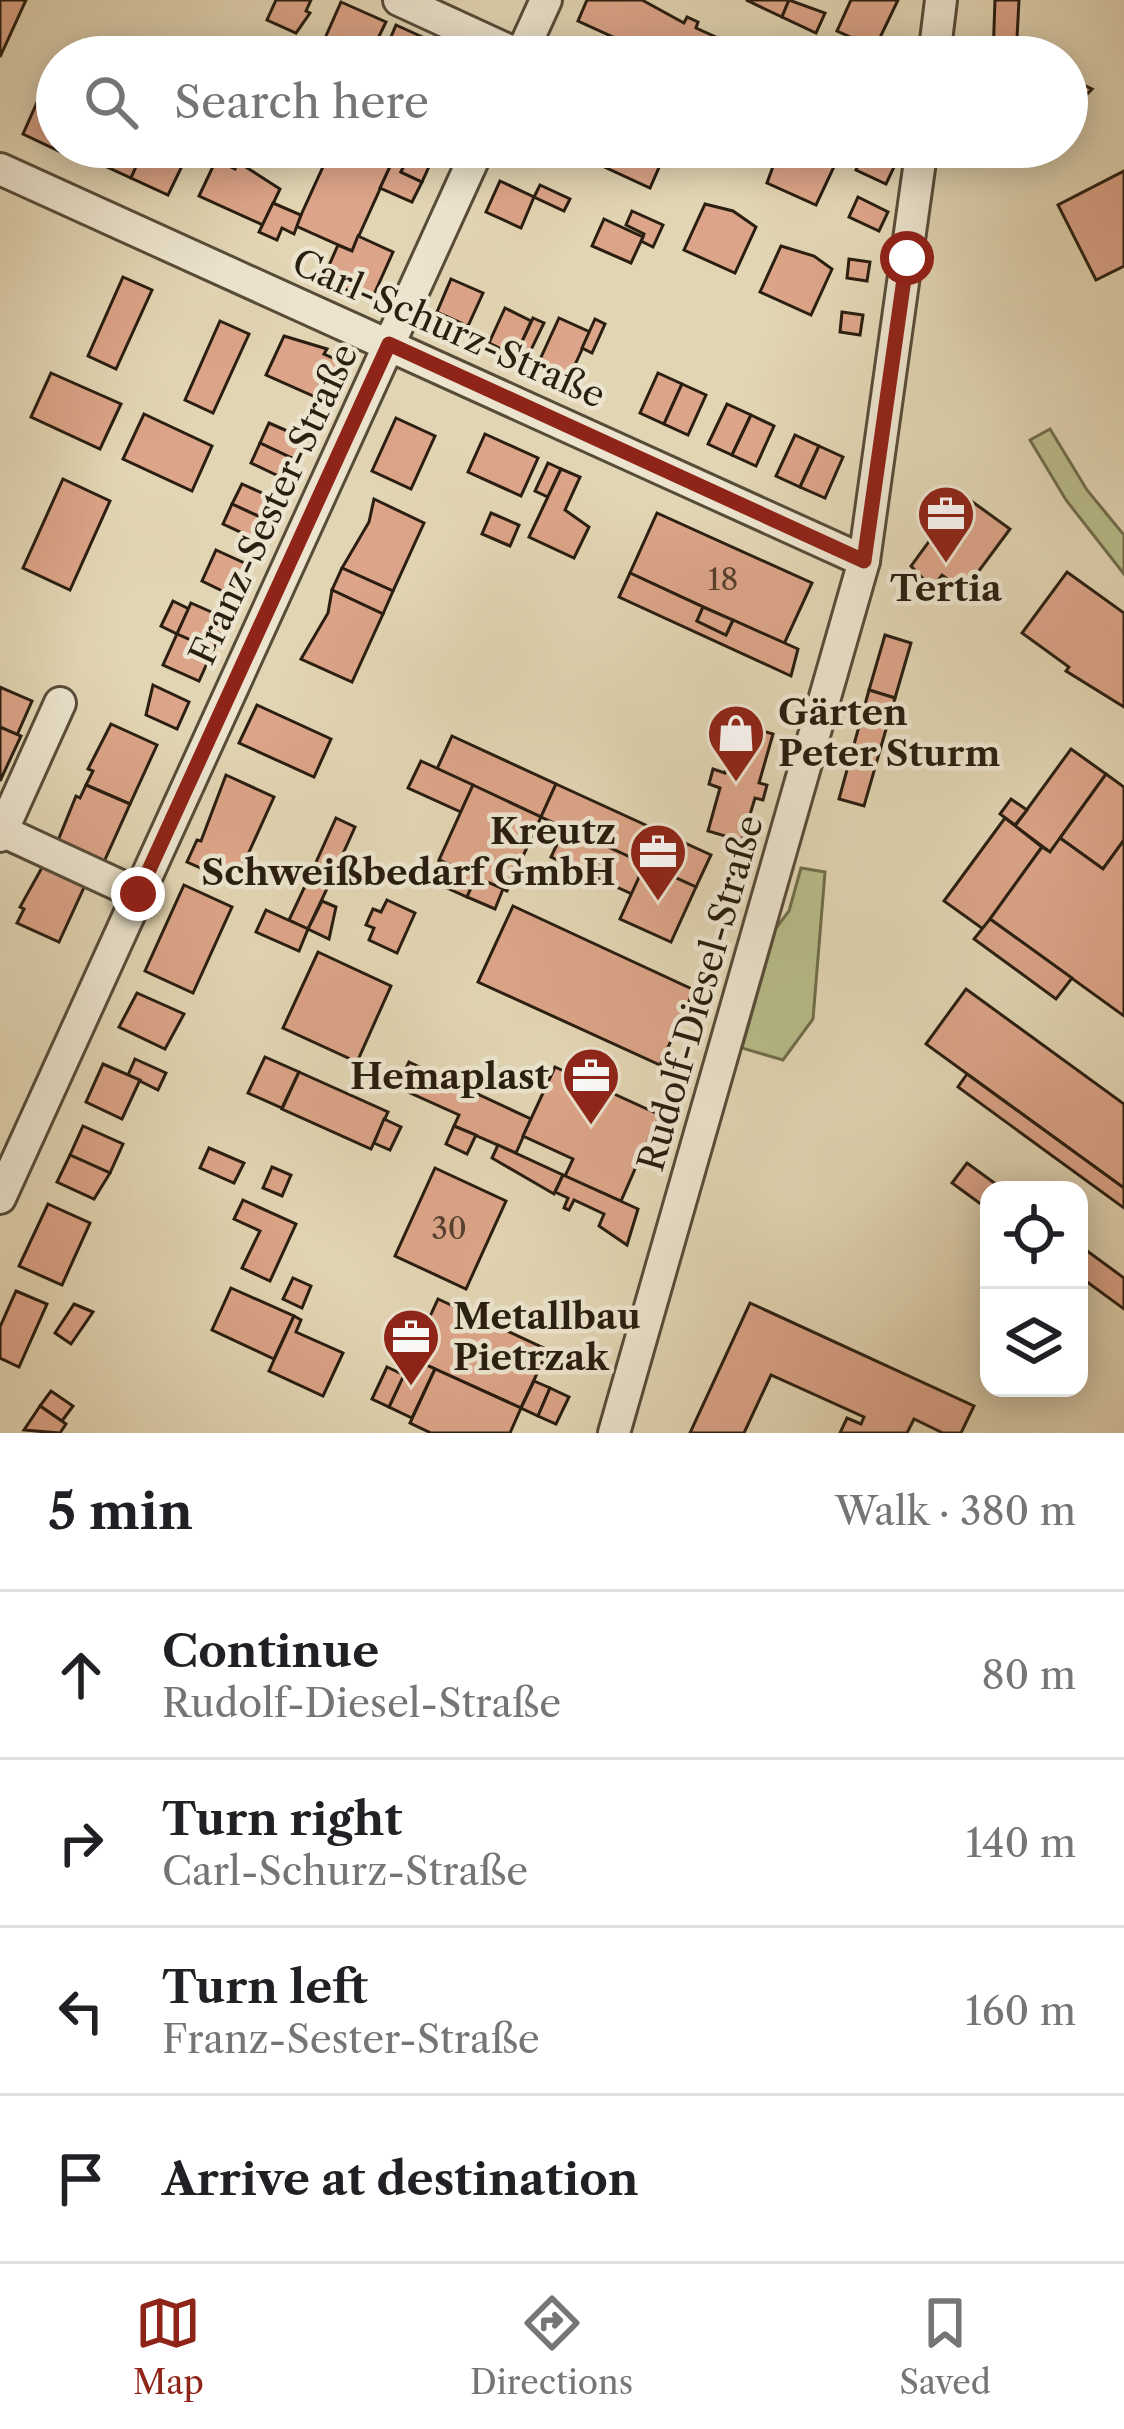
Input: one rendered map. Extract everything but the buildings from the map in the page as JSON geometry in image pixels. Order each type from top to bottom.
[{"type":"street","points":[[399,0],[477,36]]},
{"type":"street","points":[[529,36],[546,0]]},
{"type":"street","points":[[937,36],[941,0]]},
{"type":"street","name":"Franz-Sester-Straße","points":[[0,1198],[469,168]]},
{"type":"street","name":"Rudolf-Diesel-Straße","points":[[614,1433],[864,561],[919,168]]},
{"type":"street","name":"Carl-Schurz-Straße","points":[[0,169],[864,561]]},
{"type":"street","points":[[60,703],[1,834],[138,894]]},
{"type":"green space","points":[[1050,429],[1087,490],[1124,535],[1124,574],[1066,500],[1030,440]]},
{"type":"green space","points":[[801,868],[825,872],[813,1019],[783,1060],[742,1048],[776,928],[789,911]]},
{"type":"place","name":"Tertia","points":[[946,565]]},
{"type":"place","name":"Gärten Peter Sturm","points":[[736,784]]},
{"type":"place","name":"Kreutz Schweißbedarf GmbH","points":[[658,903]]},
{"type":"place","name":"Hemaplast","points":[[591,1127]]},
{"type":"place","name":"Metallbau Pietrzak","points":[[411,1388]]},
{"type":"route","points":[[138,894],[389,344],[864,561],[907,258]]}]
